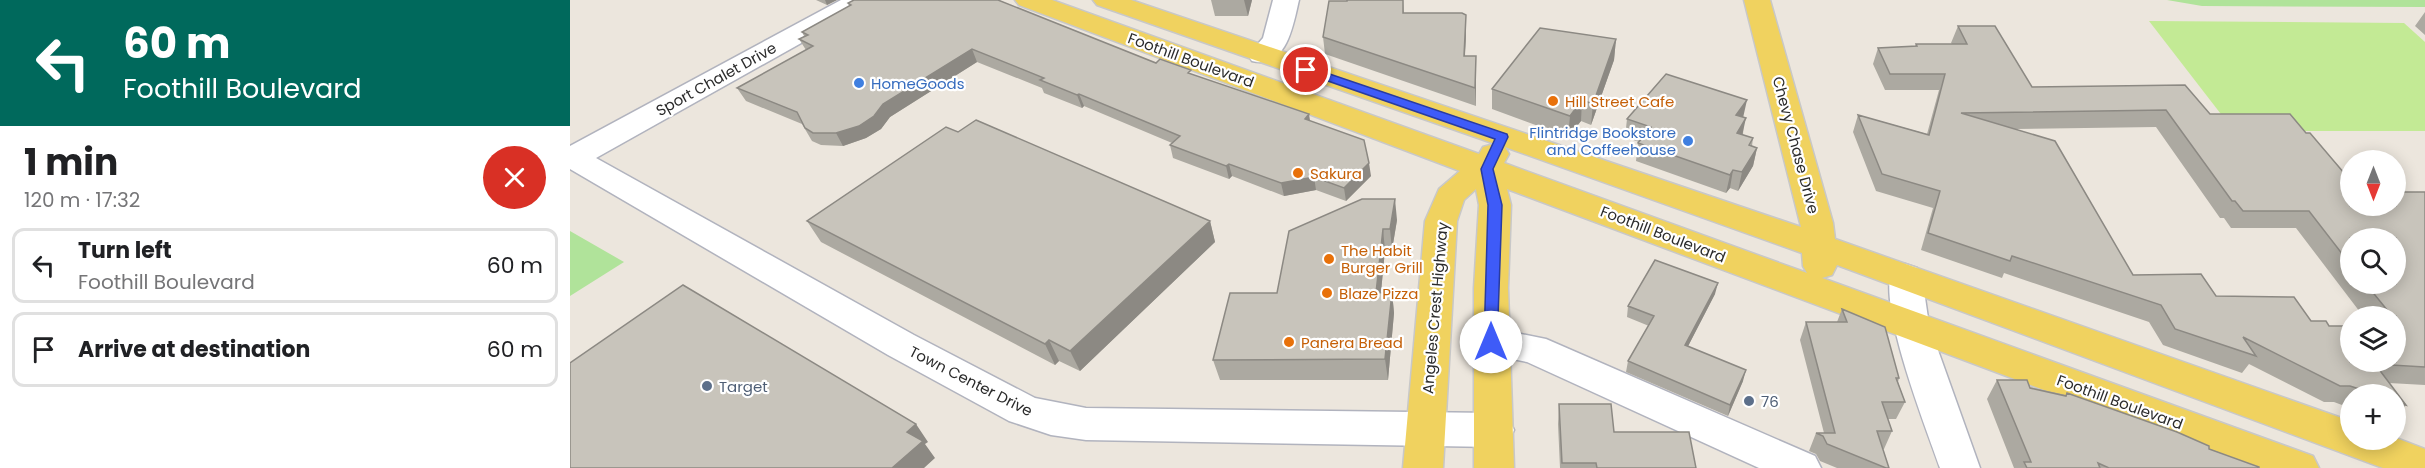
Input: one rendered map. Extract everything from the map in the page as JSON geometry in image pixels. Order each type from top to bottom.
[{"type":"main road","name":"Foothill Boulevard","points":[[1028,0],[2299,468]]},
{"type":"main road","name":"Foothill Boulevard","points":[[1106,0],[1821,246],[2340,435]]},
{"type":"main road","name":"Chevy Chase Drive","points":[[1756,0],[1817,223],[1821,246],[1819,291]]},
{"type":"main road","points":[[1237,76],[1262,55]]},
{"type":"main road","points":[[1494,449],[1491,342],[1495,205],[1487,169],[1502,137]]},
{"type":"main road","name":"Angeles Crest Highway","points":[[1423,468],[1441,221],[1446,205],[1455,190],[1487,169]]},
{"type":"main road","name":"Foothill Boulevard","points":[[2382,450],[2425,466]]},
{"type":"street","name":"Sport Chalet Drive","points":[[571,157],[860,0]]},
{"type":"street","points":[[1262,55],[1276,40],[1286,0]]},
{"type":"street","name":"Town Center Drive","points":[[571,157],[891,340],[1032,413],[1086,424],[1426,430],[1494,449]]},
{"type":"street","points":[[1905,277],[1911,325],[1959,468]]},
{"type":"street","points":[[1491,342],[1533,349],[1801,468]]},
{"type":"green space","points":[[2167,0],[2425,0],[2425,7],[2202,6]]},
{"type":"green space","points":[[2149,21],[2404,23],[2425,42],[2425,131],[2234,131]]},
{"type":"green space","points":[[570,231],[624,262],[570,296]]},
{"type":"building","points":[[854,0],[998,0],[1156,63],[1160,59],[1191,70],[1188,73],[1309,114],[1305,119],[1364,140],[1369,163],[1344,188],[1314,177],[1281,183],[1170,145],[1180,136],[1040,80],[1044,78],[972,49],[883,104],[874,116],[859,126],[836,133],[813,133],[805,128],[797,112],[737,88],[813,46],[799,39],[808,35],[802,32],[851,5],[848,3]]},
{"type":"building","points":[[1403,0],[1403,13],[1462,13],[1466,15],[1464,56],[1476,56],[1475,88],[1323,37],[1329,1]]},
{"type":"building","points":[[1958,26],[1995,26],[2032,87],[2185,85],[2210,114],[2290,114],[2306,133],[2310,133],[2340,168],[2340,216],[2406,216],[2406,192],[2425,192],[2425,367],[2406,366],[2406,306],[2384,306],[2374,294],[2406,294],[2406,228],[2340,228],[2340,251],[2309,211],[2243,211],[2235,201],[2232,201],[2166,110],[1961,113],[2055,141],[2133,275],[2201,274],[2216,296],[2294,297],[2311,321],[2326,321],[2329,326],[2340,326],[2340,372],[2381,372],[2390,384],[2340,384],[2340,386],[2243,337],[2256,356],[2175,329],[2161,305],[2012,256],[2010,261],[1928,233],[1940,191],[1882,174],[1858,115],[1929,135],[1945,74],[1890,74],[1878,48],[1917,46],[1916,44],[1967,44]]},
{"type":"building","name":"Hill Street Cafe","points":[[1540,28],[1616,39],[1593,104],[1582,100],[1570,116],[1492,89]]},
{"type":"building","name":"Flintridge Bookstore and Coffeehouse","points":[[1666,74],[1747,100],[1736,115],[1746,118],[1737,133],[1753,138],[1749,145],[1757,148],[1742,172],[1733,170],[1730,175],[1638,143],[1651,127],[1627,119]]},
{"type":"building","points":[[976,120],[1210,221],[1070,351],[1049,340],[1045,344],[807,221],[946,127],[958,132]]},
{"type":"building","points":[[1362,199],[1395,199],[1390,229],[1383,229],[1376,293],[1392,292],[1385,359],[1213,360],[1230,293],[1277,293],[1289,231]]},
{"type":"building","points":[[1655,260],[1718,283],[1685,345],[1746,370],[1730,405],[1628,361],[1654,316],[1628,306]]},
{"type":"building","name":"Target","points":[[683,285],[916,424],[907,432],[923,441],[892,468],[570,468],[570,363]]},
{"type":"building","points":[[1842,309],[1885,327],[1899,378],[1896,378],[1905,402],[1882,402],[1892,431],[1877,431],[1889,468],[1827,444],[1823,436],[1816,433],[1835,433],[1806,322],[1847,322]]},
{"type":"building","points":[[1997,380],[2027,380],[2030,388],[2066,396],[2067,393],[2177,432],[2209,446],[2209,449],[2259,468],[2109,468],[2098,463],[2100,468],[2027,468],[2024,462],[2031,462]]},
{"type":"building","points":[[1559,404],[1611,404],[1614,432],[1689,432],[1696,468],[1597,468],[1596,463],[1562,463]]},
{"type":"place","name":"HomeGoods","points":[[859,83]]},
{"type":"place","name":"Hill Street Cafe","points":[[1553,101]]},
{"type":"place","name":"Flintridge Bookstore and Coffeehouse","points":[[1688,141]]},
{"type":"place","name":"Sakura","points":[[1298,173]]},
{"type":"place","name":"The Habit Burger Grill","points":[[1329,259]]},
{"type":"place","name":"Blaze Pizza","points":[[1327,293]]},
{"type":"place","name":"Panera Bread","points":[[1289,342]]},
{"type":"place","name":"Target","points":[[707,386]]},
{"type":"place","name":"76","points":[[1749,401]]},
{"type":"route","points":[[1306,70],[1502,137],[1487,169],[1495,205],[1491,342]]}]
